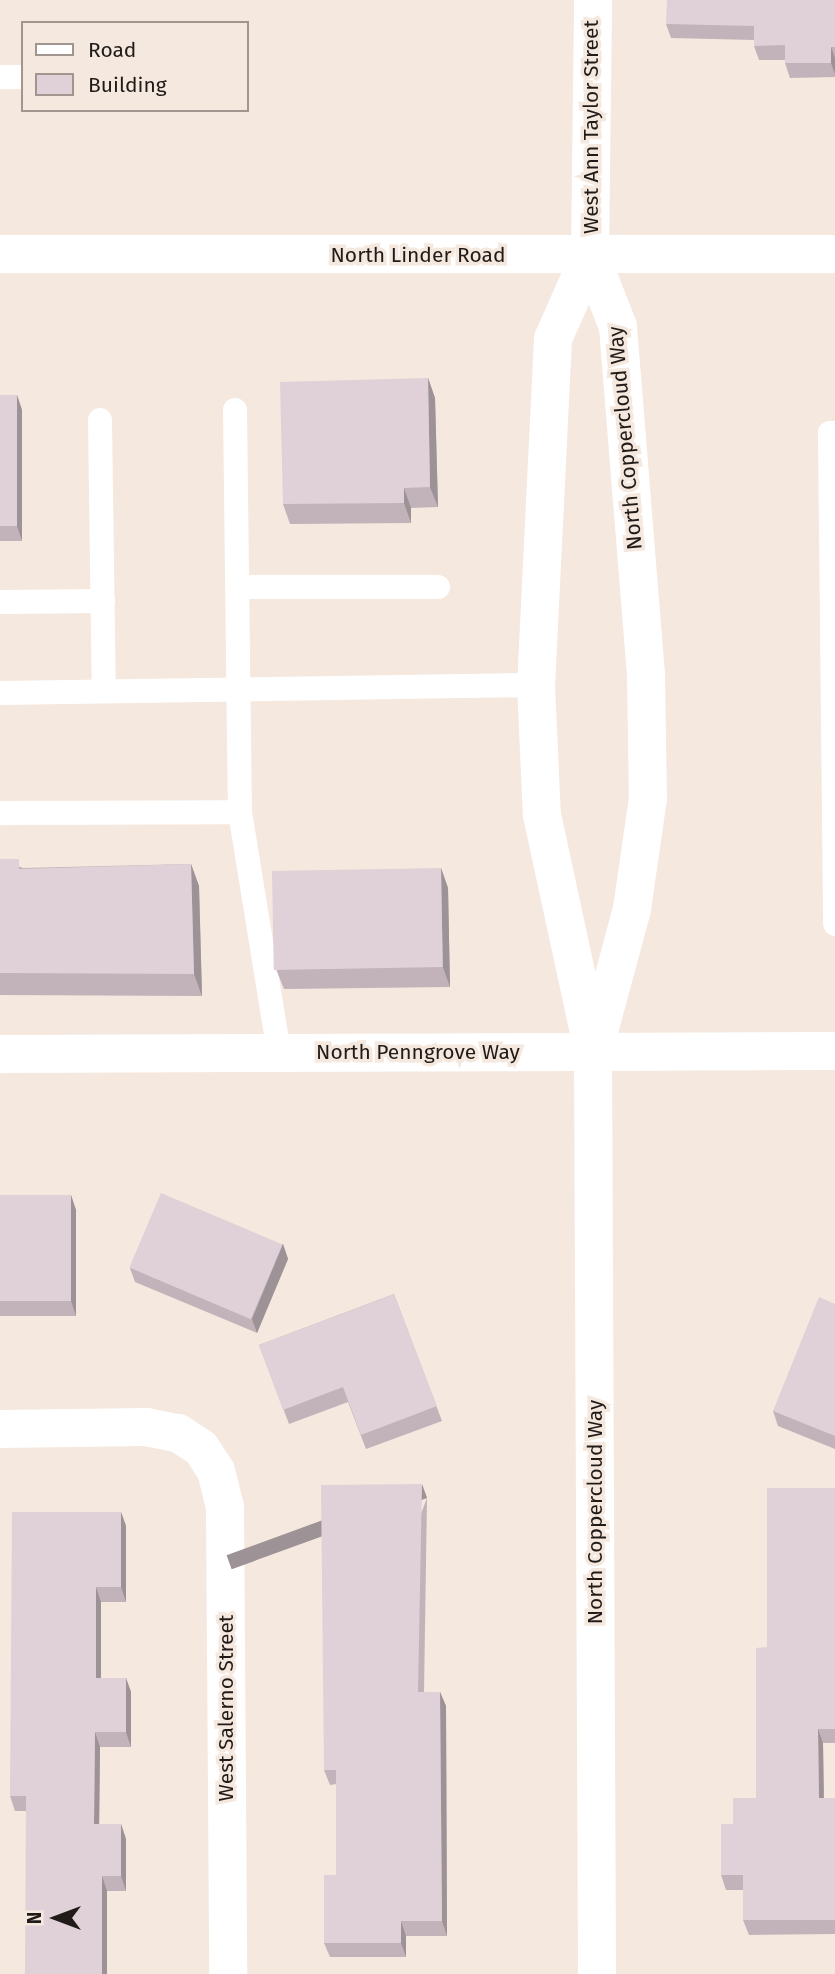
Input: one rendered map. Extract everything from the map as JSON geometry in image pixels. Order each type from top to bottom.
[{"type":"street","name":"West Ann Taylor Street","points":[[590,255],[593,0]]},
{"type":"street","name":"North Linder Road","points":[[0,254],[835,254]]},
{"type":"street","name":"North Coppercloud Way","points":[[590,255],[553,339],[536,685],[542,815],[593,1051],[597,1974]]},
{"type":"street","name":"North Coppercloud Way","points":[[590,255],[618,327],[646,675],[648,797],[632,909],[593,1051]]},
{"type":"street","name":"North Penngrove Way","points":[[0,1054],[835,1051]]},
{"type":"street","name":"West Salerno Street","points":[[0,1429],[146,1427],[178,1433],[201,1448],[216,1471],[225,1507],[228,1974]]},
{"type":"lane","points":[[0,77],[21,77]]},
{"type":"lane","points":[[235,410],[240,812],[279,1053]]},
{"type":"lane","points":[[100,420],[104,691]]},
{"type":"lane","points":[[835,433],[830,433],[835,924]]},
{"type":"lane","points":[[238,587],[439,587]]},
{"type":"lane","points":[[0,602],[103,601]]},
{"type":"lane","points":[[0,693],[536,685]]},
{"type":"lane","points":[[0,813],[240,812]]},
{"type":"building","points":[[667,0],[835,0],[835,47],[831,47],[831,63],[785,63],[785,45],[754,46],[754,26],[666,24]]},
{"type":"building","points":[[428,378],[430,487],[404,488],[404,503],[283,504],[280,382]]},
{"type":"building","points":[[0,395],[17,395],[17,526],[0,526]]},
{"type":"building","points":[[0,859],[19,859],[19,869],[191,864],[194,974],[0,973]]},
{"type":"building","points":[[441,868],[443,967],[274,970],[272,871]]},
{"type":"building","points":[[161,1193],[283,1245],[251,1319],[129,1268]]},
{"type":"building","points":[[0,1195],[71,1195],[71,1301],[0,1301]]},
{"type":"building","points":[[394,1294],[437,1406],[361,1435],[343,1387],[283,1410],[259,1345]]},
{"type":"building","points":[[819,1297],[835,1304],[835,1436],[773,1411]]},
{"type":"building","points":[[422,1484],[418,1692],[440,1692],[442,1921],[401,1921],[401,1943],[324,1943],[324,1875],[336,1875],[336,1770],[324,1770],[321,1485]]},
{"type":"building","points":[[767,1488],[835,1488],[835,1729],[818,1729],[819,1798],[835,1798],[835,1920],[743,1920],[743,1875],[721,1875],[721,1824],[733,1824],[733,1798],[756,1798],[756,1648],[767,1647]]},
{"type":"building","points":[[12,1512],[121,1512],[121,1587],[96,1587],[96,1678],[126,1678],[126,1732],[95,1732],[94,1824],[121,1824],[121,1876],[102,1876],[102,1974],[25,1974],[26,1796],[10,1796]]}]
